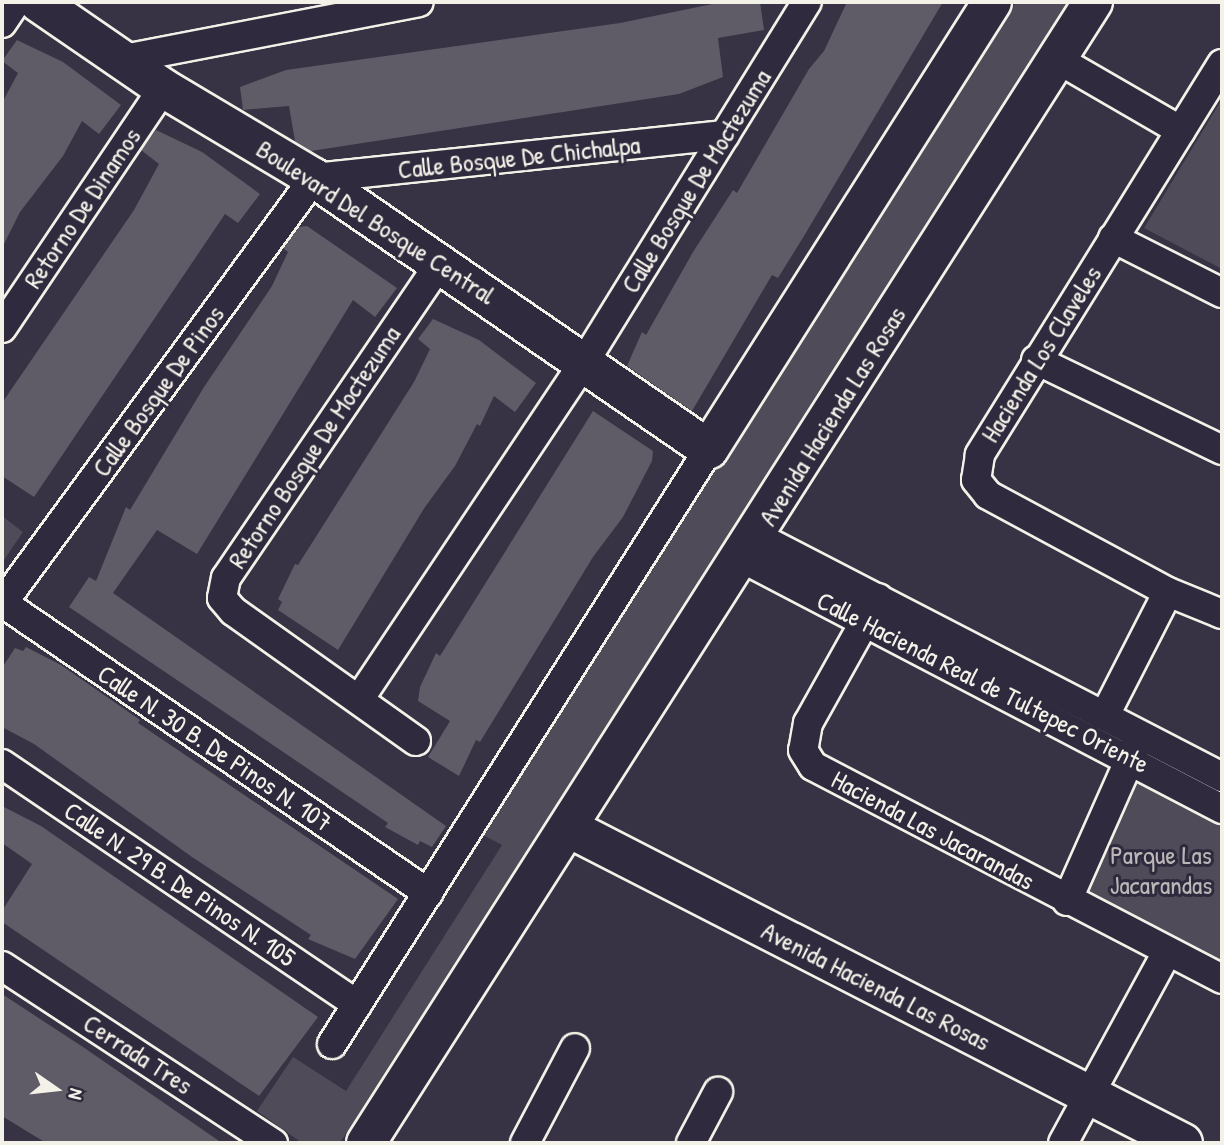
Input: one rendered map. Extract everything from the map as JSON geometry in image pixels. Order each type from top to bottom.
[{"type":"street","points":[[2,23],[16,2]]},
{"type":"street","name":"Boulevard Del Bosque Central","points":[[38,2],[163,88],[314,178],[585,361],[709,449]]},
{"type":"street","points":[[124,59],[418,2]]},
{"type":"street","name":"Calle Bosque De Moctezuma","points":[[585,361],[807,2]]},
{"type":"street","points":[[332,1044],[992,2]]},
{"type":"street","name":"Avenida Hacienda Las Rosas","points":[[366,1143],[749,547],[1093,2]]},
{"type":"street","points":[[1056,59],[1181,131]]},
{"type":"street","name":"Hacienda Los Claveles","points":[[1222,64],[979,455],[976,480],[988,495],[1168,592],[1222,614]]},
{"type":"street","name":"Retorno De Dinamos","points":[[2,328],[163,88]]},
{"type":"street","name":"Calle Bosque De Chichalpa","points":[[314,178],[725,135]]},
{"type":"street","name":"Calle Bosque De Pinos","points":[[2,604],[314,178]]},
{"type":"street","points":[[1113,238],[1222,293]]},
{"type":"street","name":"Retorno Bosque De Moctezuma","points":[[416,741],[360,698],[233,611],[222,598],[226,578],[440,263]]},
{"type":"street","points":[[1036,360],[1222,450]]},
{"type":"street","points":[[360,698],[585,361]]},
{"type":"street","name":"Calle Hacienda Real de Tultepec Oriente","points":[[749,547],[1136,746],[1222,809]]},
{"type":"street","points":[[1105,715],[1168,592]]},
{"type":"street","name":"Calle N. 30 B. De Pinos N. 107","points":[[2,604],[428,893]]},
{"type":"street","points":[[872,610],[1105,715],[1136,746],[1222,777]]},
{"type":"street","name":"Hacienda Las Jacarandas","points":[[872,610],[807,723],[803,750],[813,766],[1066,901],[1222,979]]},
{"type":"street","name":"Hacienda Las Jacarandas","points":[[1066,901],[1136,746]]},
{"type":"street","name":"Calle N. 29 B. De Pinos N. 105","points":[[2,764],[358,1004]]},
{"type":"street","name":"Avenida Hacienda Las Rosas","points":[[569,828],[1183,1143]]},
{"type":"street","points":[[1063,1143],[1167,952]]},
{"type":"street","name":"Cerrada Tres","points":[[2,966],[273,1143]]},
{"type":"street","points":[[525,1143],[575,1048]]},
{"type":"street","points":[[691,1143],[718,1092]]},
{"type":"green space","points":[[1016,2],[1067,2],[340,1143],[302,1143],[257,1111],[293,1057],[346,1091],[502,845],[481,834]]},
{"type":"green space","points":[[1222,99],[1222,269],[1144,228]]},
{"type":"green space","points":[[2,516],[23,532],[2,563]]},
{"type":"green space","name":"Parque Las Jacarandas","points":[[1139,778],[1222,819],[1222,967],[1081,898]]},
{"type":"building","points":[[722,2],[760,2],[764,30],[718,38],[723,77],[679,94],[311,151],[295,141],[289,106],[243,110],[240,87],[286,70],[620,23]]},
{"type":"building","points":[[847,2],[943,2],[804,236],[778,278],[772,275],[692,411],[627,366],[642,332],[646,335],[693,252],[733,190],[737,193],[809,69],[824,51]]},
{"type":"building","points":[[17,40],[63,62],[121,105],[99,134],[82,121],[63,156],[20,212],[2,248],[2,103],[18,73],[2,61]]},
{"type":"building","points":[[156,130],[202,152],[260,194],[238,223],[225,214],[34,497],[2,476],[2,403],[134,210],[159,164],[141,150]]},
{"type":"building","points":[[307,226],[397,288],[375,317],[353,300],[197,554],[157,530],[113,593],[446,826],[432,847],[420,841],[418,845],[385,827],[388,823],[69,607],[89,577],[96,581],[126,507],[130,510],[204,387],[272,286],[288,252],[283,248],[299,227]]},
{"type":"building","points":[[433,319],[479,340],[536,383],[515,412],[494,396],[480,426],[477,424],[455,466],[425,507],[338,650],[278,610],[282,602],[278,599],[295,564],[298,565],[414,382],[430,349],[418,339]]},
{"type":"building","points":[[593,411],[653,451],[652,461],[623,517],[593,557],[480,742],[476,740],[459,776],[428,757],[450,721],[418,701],[420,687],[436,653],[440,656]]},
{"type":"building","points":[[26,647],[61,665],[140,720],[138,723],[398,899],[355,959],[308,939],[311,935],[192,857],[34,744],[2,727],[2,668],[15,648],[23,651]]},
{"type":"building","points":[[2,806],[41,826],[318,1017],[259,1096],[2,922],[2,911],[32,864],[2,843]]},
{"type":"building","points":[[2,994],[222,1143],[46,1143],[2,1116]]}]
